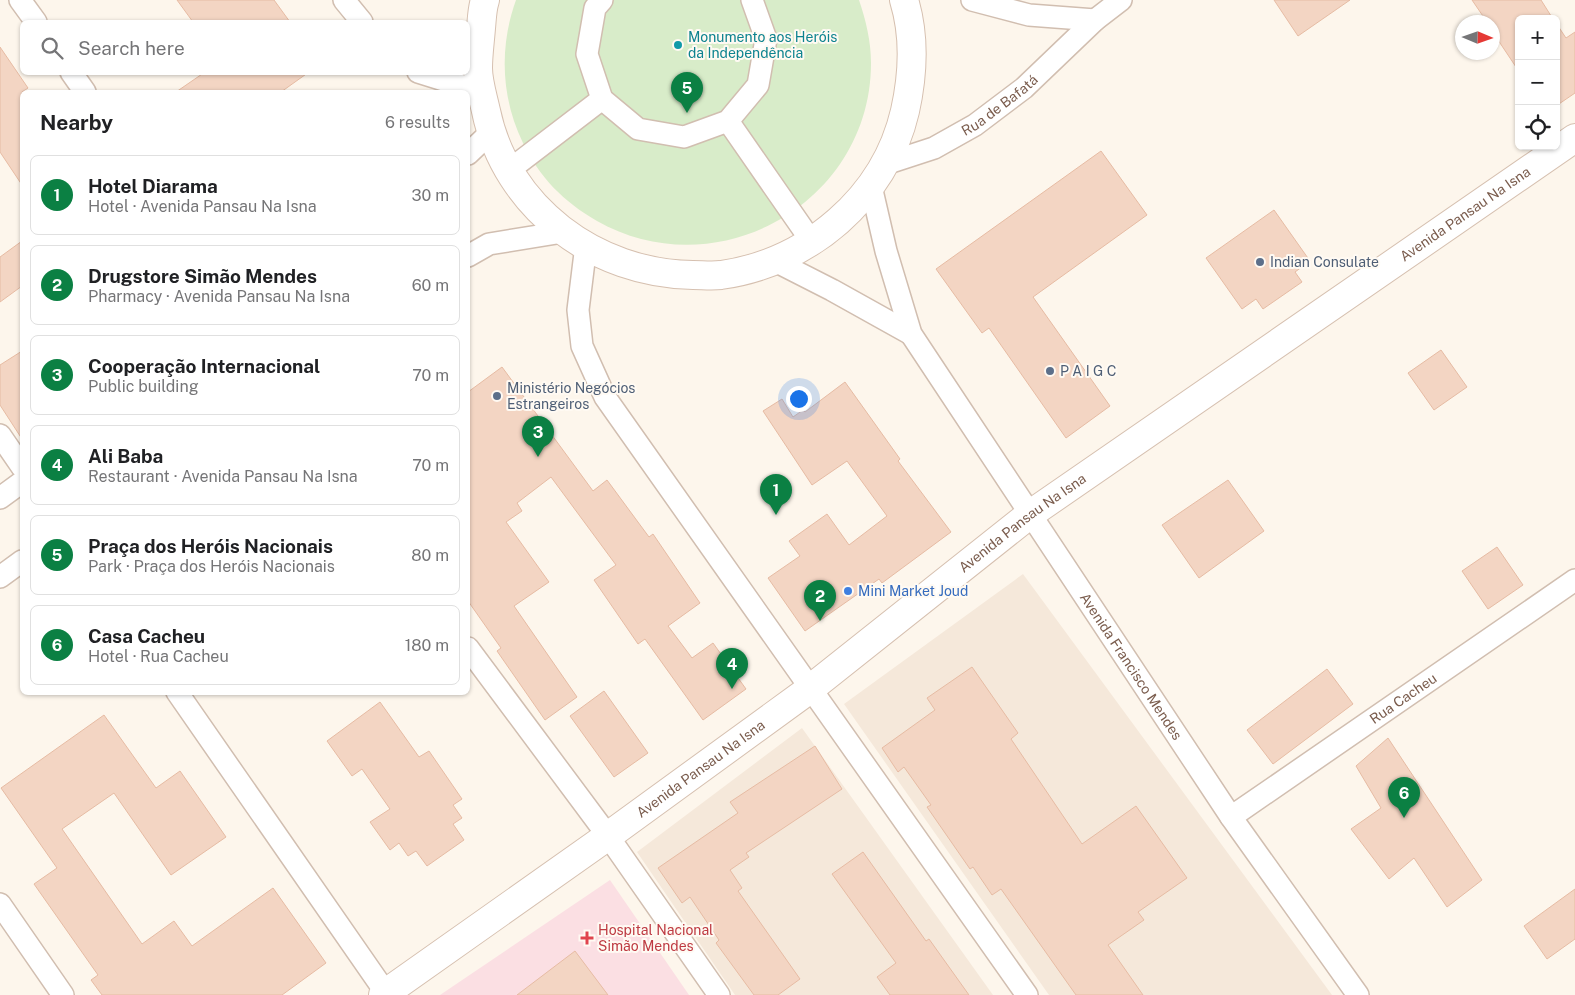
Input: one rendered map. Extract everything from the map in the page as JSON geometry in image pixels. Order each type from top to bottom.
[{"type":"street","points":[[20,0],[35,20]]},
{"type":"street","points":[[344,0],[360,20]]},
{"type":"street","points":[[486,0],[478,69],[490,133],[508,171],[533,204],[574,239],[611,260],[665,275],[720,275],[774,262],[812,242],[844,217],[878,175],[901,128],[910,89],[912,50],[904,0]]},
{"type":"street","points":[[602,0],[595,8],[587,54],[602,98],[638,129],[684,137],[728,121],[758,85],[766,39],[752,0]]},
{"type":"street","points":[[972,0],[1029,15],[1096,20]]},
{"type":"street","name":"Rua de Bafatá","points":[[878,175],[934,148],[975,125],[1024,88],[1096,20],[1121,0]]},
{"type":"street","points":[[73,75],[84,90]]},
{"type":"street","points":[[428,75],[482,92]]},
{"type":"street","points":[[508,171],[602,98]]},
{"type":"street","points":[[728,121],[812,242]]},
{"type":"street","points":[[470,152],[490,133]]},
{"type":"street","name":"Avenida Pansau Na Isna","points":[[385,994],[608,836],[810,689],[1029,515],[1575,138]]},
{"type":"street","points":[[878,175],[886,251],[911,334]]},
{"type":"street","points":[[470,255],[489,244],[574,239]]},
{"type":"street","points":[[574,239],[582,346],[605,397],[1027,995]]},
{"type":"street","points":[[774,262],[832,290],[911,334]]},
{"type":"street","name":"Avenida Francisco Mendes","points":[[911,334],[1029,515],[1231,817],[1358,995]]},
{"type":"street","points":[[0,435],[20,464]]},
{"type":"street","points":[[0,498],[20,483]]},
{"type":"street","points":[[0,577],[20,562]]},
{"type":"street","name":"Rua Cacheu","points":[[1231,817],[1575,580]]},
{"type":"street","points":[[470,651],[608,836],[719,995]]},
{"type":"street","points":[[179,695],[385,994]]},
{"type":"street","points":[[0,904],[63,995]]},
{"type":"shaded area","points":[[1023,574],[1332,995],[1049,995],[844,704]]},
{"type":"shaded area","points":[[802,728],[993,995],[735,995],[637,852]]},
{"type":"shaded area","name":"Hospital Nacional Simão Mendes","points":[[610,880],[689,995],[440,995]]},
{"type":"green space","points":[[516,0],[859,0],[868,31],[871,55],[864,113],[845,156],[816,192],[779,220],[736,238],[690,245],[643,239],[597,221],[574,206],[545,178],[529,155],[510,108],[505,72],[507,36]]},
{"type":"building","points":[[177,0],[274,0],[289,20],[192,20]]},
{"type":"building","points":[[1274,0],[1350,0],[1298,36]]},
{"type":"building","points":[[1472,0],[1541,0],[1550,15],[1515,15],[1515,66],[1500,43],[1500,15],[1482,15]]},
{"type":"building","points":[[1560,29],[1566,38],[1575,32],[1575,93],[1560,103]]},
{"type":"building","points":[[0,47],[28,88],[20,90],[20,182],[0,152]]},
{"type":"building","points":[[201,75],[305,75],[284,90],[179,90]]},
{"type":"building","points":[[1101,151],[1147,215],[1033,297],[1110,406],[1066,438],[989,328],[982,333],[936,269]]},
{"type":"building","points":[[1274,210],[1310,261],[1295,272],[1302,282],[1263,309],[1256,299],[1242,309],[1206,258]]},
{"type":"building","points":[[20,242],[20,287],[0,302],[0,257]]},
{"type":"building","points":[[1441,350],[1467,387],[1434,410],[1408,373]]},
{"type":"building","points":[[20,352],[20,436],[0,405],[0,365]]},
{"type":"building","points":[[502,367],[593,491],[607,480],[649,537],[653,534],[700,603],[668,626],[692,658],[713,643],[746,689],[703,720],[645,639],[638,644],[594,580],[616,565],[551,477],[517,503],[522,511],[506,522],[549,582],[514,606],[577,697],[545,720],[497,651],[501,648],[470,604],[470,391]]},
{"type":"building","points":[[845,382],[900,459],[898,461],[951,532],[882,583],[879,579],[805,631],[768,578],[800,556],[789,541],[827,514],[849,545],[887,516],[847,461],[812,485],[763,411],[782,399],[793,417],[803,410],[805,412]]},
{"type":"building","points":[[1228,480],[1264,531],[1199,578],[1162,525]]},
{"type":"building","points":[[1497,547],[1523,585],[1488,609],[1462,571]]},
{"type":"building","points":[[972,667],[1018,733],[1011,739],[1082,844],[1136,806],[1187,878],[1138,912],[1144,920],[1108,945],[1143,995],[1076,995],[1001,889],[992,895],[973,867],[970,869],[927,807],[931,805],[904,767],[898,772],[882,748],[935,710],[927,698]]},
{"type":"building","points":[[1327,669],[1353,704],[1273,764],[1247,730]]},
{"type":"building","points":[[604,691],[648,753],[614,777],[570,716]]},
{"type":"building","points":[[380,702],[419,757],[429,751],[462,799],[453,805],[462,818],[453,824],[464,840],[427,866],[416,851],[408,856],[399,843],[390,850],[370,822],[390,809],[362,769],[352,776],[327,741]]},
{"type":"building","points":[[104,715],[156,788],[180,771],[226,837],[171,875],[114,793],[62,829],[142,944],[174,921],[192,946],[273,888],[326,963],[282,995],[102,995],[91,980],[98,975],[34,884],[57,868],[1,788]]},
{"type":"building","points":[[1388,738],[1482,880],[1447,907],[1414,858],[1389,879],[1351,829],[1381,808],[1356,766]]},
{"type":"building","points":[[815,746],[842,789],[746,853],[749,857],[730,870],[742,888],[738,891],[800,979],[778,995],[754,995],[716,943],[719,940],[690,897],[682,903],[658,868],[738,813],[730,802]]},
{"type":"building","points":[[863,852],[926,941],[929,939],[969,995],[890,995],[877,977],[896,963],[832,874]]},
{"type":"building","points":[[1575,889],[1575,939],[1547,959],[1524,926]]},
{"type":"building","points":[[575,951],[608,995],[517,995]]},
{"type":"place","name":"Monumento aos Heróis da Independência","points":[[678,45]]},
{"type":"place","name":"Praça dos Heróis Nacionais","points":[[687,113]]},
{"type":"place","name":"Indian Consulate","points":[[1260,262]]},
{"type":"place","name":"P A I G C","points":[[1050,371]]},
{"type":"place","name":"Ministério Negócios Estrangeiros","points":[[497,396]]},
{"type":"place","name":"Cooperação Internacional","points":[[538,457]]},
{"type":"place","name":"Hotel Diarama","points":[[776,515]]},
{"type":"place","name":"Mini Market Joud","points":[[848,591]]},
{"type":"place","name":"Drugstore Simão Mendes","points":[[820,621]]},
{"type":"place","name":"Ali Baba","points":[[732,689]]},
{"type":"place","name":"Casa Cacheu","points":[[1404,818]]},
{"type":"place","name":"Hospital Nacional Simão Mendes","points":[[587,938]]}]
